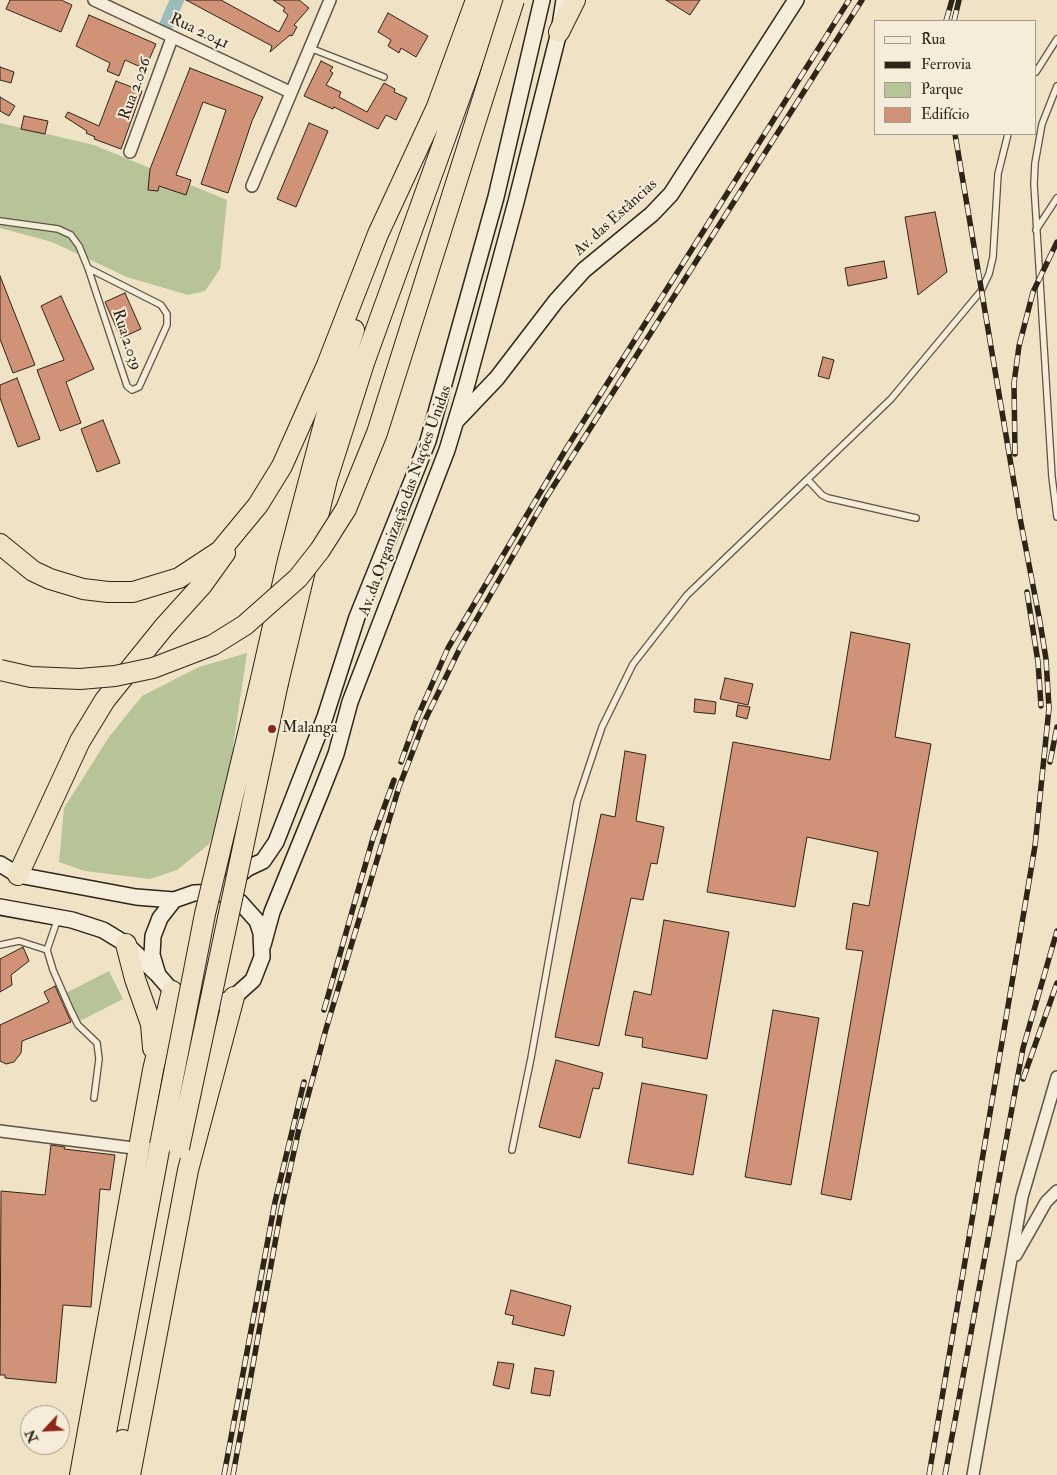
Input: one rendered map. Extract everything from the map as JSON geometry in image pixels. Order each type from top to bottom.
[{"type":"highway","points":[[98,1475],[269,681],[288,560],[325,420],[361,307],[476,0]]},
{"type":"highway","points":[[269,681],[327,479],[372,342],[495,0]]},
{"type":"highway","points":[[0,670],[31,677],[80,680],[114,676],[153,668],[213,645],[245,625],[298,578],[320,550],[346,509],[377,433],[514,0]]},
{"type":"highway","points":[[559,32],[574,0]]},
{"type":"highway","points":[[0,544],[33,571],[50,579],[83,589],[108,592],[132,592],[179,578],[220,551],[258,506],[282,466],[327,365],[378,234],[436,110]]},
{"type":"highway","points":[[18,875],[80,741],[104,700],[159,633],[202,585],[222,559],[238,531]]},
{"type":"highway","points":[[126,944],[135,979],[151,1024],[154,1070]]},
{"type":"highway","points":[[80,1475],[154,1070],[172,991]]},
{"type":"highway","points":[[130,1475],[188,1170],[234,997]]},
{"type":"highway","points":[[116,1475],[170,1147]]},
{"type":"main road","name":"Av. da Organização das Nações Unidas","points":[[218,892],[248,868],[263,860],[276,842],[325,717],[357,617],[428,441],[496,197],[542,0]]},
{"type":"main road","name":"Av. da Organização das Nações Unidas","points":[[263,945],[272,912],[336,754],[350,702],[455,422],[516,202],[559,32],[564,0]]},
{"type":"main road","name":"Av. das Estâncias","points":[[455,422],[498,378],[556,301],[584,270],[652,214],[681,181],[796,0]]},
{"type":"main road","points":[[0,864],[18,875],[136,897],[174,900],[194,893],[218,892],[240,902],[250,911],[261,933],[262,957],[253,980],[234,997],[209,1003],[190,1000],[172,991],[126,944],[103,930],[58,918],[0,907]]},
{"type":"main road","points":[[158,975],[152,955],[153,936],[160,918],[174,900]]},
{"type":"street","name":"Rua 2.041","points":[[94,0],[290,92]]},
{"type":"street","points":[[252,186],[330,0]]},
{"type":"street","name":"Rua 2.026","points":[[130,152],[172,38]]},
{"type":"street","points":[[972,1475],[1022,1197],[1057,1077]]},
{"type":"street","points":[[0,1131],[141,1149]]},
{"type":"street","points":[[1010,1266],[1041,1210],[1057,1190]]},
{"type":"lane","points":[[1037,70],[1057,39]]},
{"type":"lane","points":[[310,48],[384,77]]},
{"type":"lane","points":[[1057,86],[1042,124],[1037,146],[1034,184],[1052,477],[1057,517]]},
{"type":"lane","points":[[512,1150],[531,1058],[576,802],[602,726],[633,664],[687,595],[891,399],[982,291],[990,274],[993,257],[998,174],[1008,135]]},
{"type":"lane","points":[[1036,230],[1057,198]]},
{"type":"lane","name":"Rua 2.039","points":[[0,221],[58,229],[71,236],[79,246],[88,268],[127,386],[132,390],[139,388],[167,325],[167,314],[161,305],[88,268]]},
{"type":"lane","points":[[808,480],[822,495],[828,498],[916,518]]},
{"type":"lane","points":[[58,918],[47,950],[53,970],[74,1018],[78,1025],[97,1042],[99,1059],[94,1098]]},
{"type":"lane","points":[[0,945],[19,941],[47,950]]},
{"type":"green space","points":[[0,123],[94,145],[227,200],[220,269],[205,291],[188,295],[127,277],[52,242],[0,228]]},
{"type":"green space","points":[[247,653],[233,746],[235,785],[209,844],[177,870],[150,879],[85,871],[59,862],[64,808],[109,737],[142,696],[199,667]]},
{"type":"green space","points":[[109,971],[123,999],[78,1022],[64,994]]},
{"type":"building","points":[[10,0],[61,0],[72,5],[61,32],[6,9]]},
{"type":"building","points":[[186,0],[221,0],[279,32],[288,15],[283,11],[285,8],[273,0],[299,0],[309,8],[294,25],[297,27],[292,36],[290,35],[270,52],[272,46]]},
{"type":"building","points":[[666,0],[700,0],[690,15]]},
{"type":"building","points":[[388,13],[428,36],[416,57],[401,48],[399,53],[388,46],[391,40],[378,32]]},
{"type":"building","points":[[89,15],[156,44],[145,69],[125,60],[119,76],[107,71],[110,63],[76,46]]},
{"type":"building","points":[[321,61],[333,67],[330,71],[333,73],[326,85],[341,92],[339,97],[367,112],[384,83],[395,89],[394,92],[407,98],[396,120],[386,115],[378,129],[334,107],[333,109],[304,96]]},
{"type":"building","points":[[0,67],[14,72],[11,83],[0,80]]},
{"type":"building","points":[[190,68],[263,97],[252,121],[228,193],[201,184],[226,110],[203,102],[176,175],[191,180],[186,195],[159,186],[158,191],[148,190],[150,169]]},
{"type":"building","points":[[116,81],[142,91],[121,149],[94,139],[95,137],[86,133],[87,131],[65,117],[68,112],[99,126]]},
{"type":"building","points":[[0,97],[15,106],[9,116],[0,111]]},
{"type":"building","points":[[24,116],[48,121],[45,134],[21,129]]},
{"type":"building","points":[[309,123],[328,131],[296,207],[277,199]]},
{"type":"building","points":[[935,212],[947,272],[918,295],[905,217]]},
{"type":"building","points":[[884,261],[887,278],[848,286],[845,268]]},
{"type":"building","points":[[0,276],[35,365],[13,373],[0,339]]},
{"type":"building","points":[[125,293],[141,329],[121,338],[105,302]]},
{"type":"building","points":[[61,296],[94,369],[66,382],[81,423],[60,431],[37,370],[64,360],[41,306]]},
{"type":"building","points":[[823,357],[834,360],[829,379],[818,376]]},
{"type":"building","points":[[17,378],[40,439],[18,447],[0,398],[0,385]]},
{"type":"building","points":[[103,420],[120,463],[97,472],[81,429]]},
{"type":"building","points":[[851,632],[910,644],[895,737],[931,744],[851,1200],[821,1194],[863,951],[846,949],[853,903],[869,906],[878,852],[807,837],[795,907],[707,892],[733,742],[830,760]]},
{"type":"building","points":[[725,678],[753,684],[748,705],[720,699]]},
{"type":"building","points":[[695,699],[716,702],[715,714],[694,712]]},
{"type":"building","points":[[738,705],[750,707],[747,719],[736,716]]},
{"type":"building","points":[[625,751],[646,755],[636,821],[664,827],[657,864],[651,863],[643,900],[631,898],[599,1046],[555,1037],[601,814],[615,817]]},
{"type":"building","points":[[664,920],[729,932],[707,1059],[642,1047],[643,1038],[625,1035],[634,991],[651,995]]},
{"type":"building","points":[[23,947],[29,961],[11,975],[12,985],[0,992],[0,959]]},
{"type":"building","points":[[55,986],[71,1022],[22,1041],[21,1053],[14,1062],[6,1064],[0,1061],[0,1025],[49,1002],[44,992]]},
{"type":"building","points":[[773,1010],[819,1018],[791,1185],[745,1177]]},
{"type":"building","points":[[556,1060],[603,1073],[599,1089],[593,1088],[580,1138],[539,1127]]},
{"type":"building","points":[[642,1083],[707,1095],[693,1175],[628,1163]]},
{"type":"building","points":[[51,1145],[65,1147],[64,1149],[115,1155],[110,1190],[100,1189],[91,1307],[63,1305],[56,1383],[5,1378],[5,1375],[0,1375],[1,1191],[45,1195]]},
{"type":"building","points":[[511,1290],[571,1306],[564,1336],[512,1324],[514,1316],[505,1314]]},
{"type":"building","points":[[498,1362],[514,1364],[509,1389],[493,1385]]},
{"type":"building","points":[[535,1368],[554,1371],[550,1396],[531,1393]]},
{"type":"waterway","points":[[164,30],[177,0]]},
{"type":"railway","points":[[401,762],[417,718],[448,648],[566,449],[849,0]]},
{"type":"railway","points":[[233,1475],[281,1210],[299,1129],[326,1029],[399,787],[425,720],[460,648],[546,498],[862,0]]},
{"type":"railway","points":[[946,20],[952,0]]},
{"type":"railway","points":[[954,20],[959,0]]},
{"type":"railway","points":[[929,1475],[1035,846],[1049,708],[1046,659],[1040,622],[1020,518],[955,135]]},
{"type":"railway","points":[[1015,454],[1014,383],[1019,346],[1033,292],[1057,242]]},
{"type":"railway","points":[[1027,592],[1038,662],[1041,706]]},
{"type":"railway","points":[[1050,762],[1057,727]]},
{"type":"railway","points":[[324,1010],[373,838],[394,780]]},
{"type":"railway","points":[[945,1475],[1023,1048],[1057,931]]},
{"type":"railway","points":[[1023,1079],[1057,983]]},
{"type":"railway","points":[[224,1475],[275,1202],[304,1082]]},
{"type":"place","name":"Malanga","points":[[272,729]]}]
